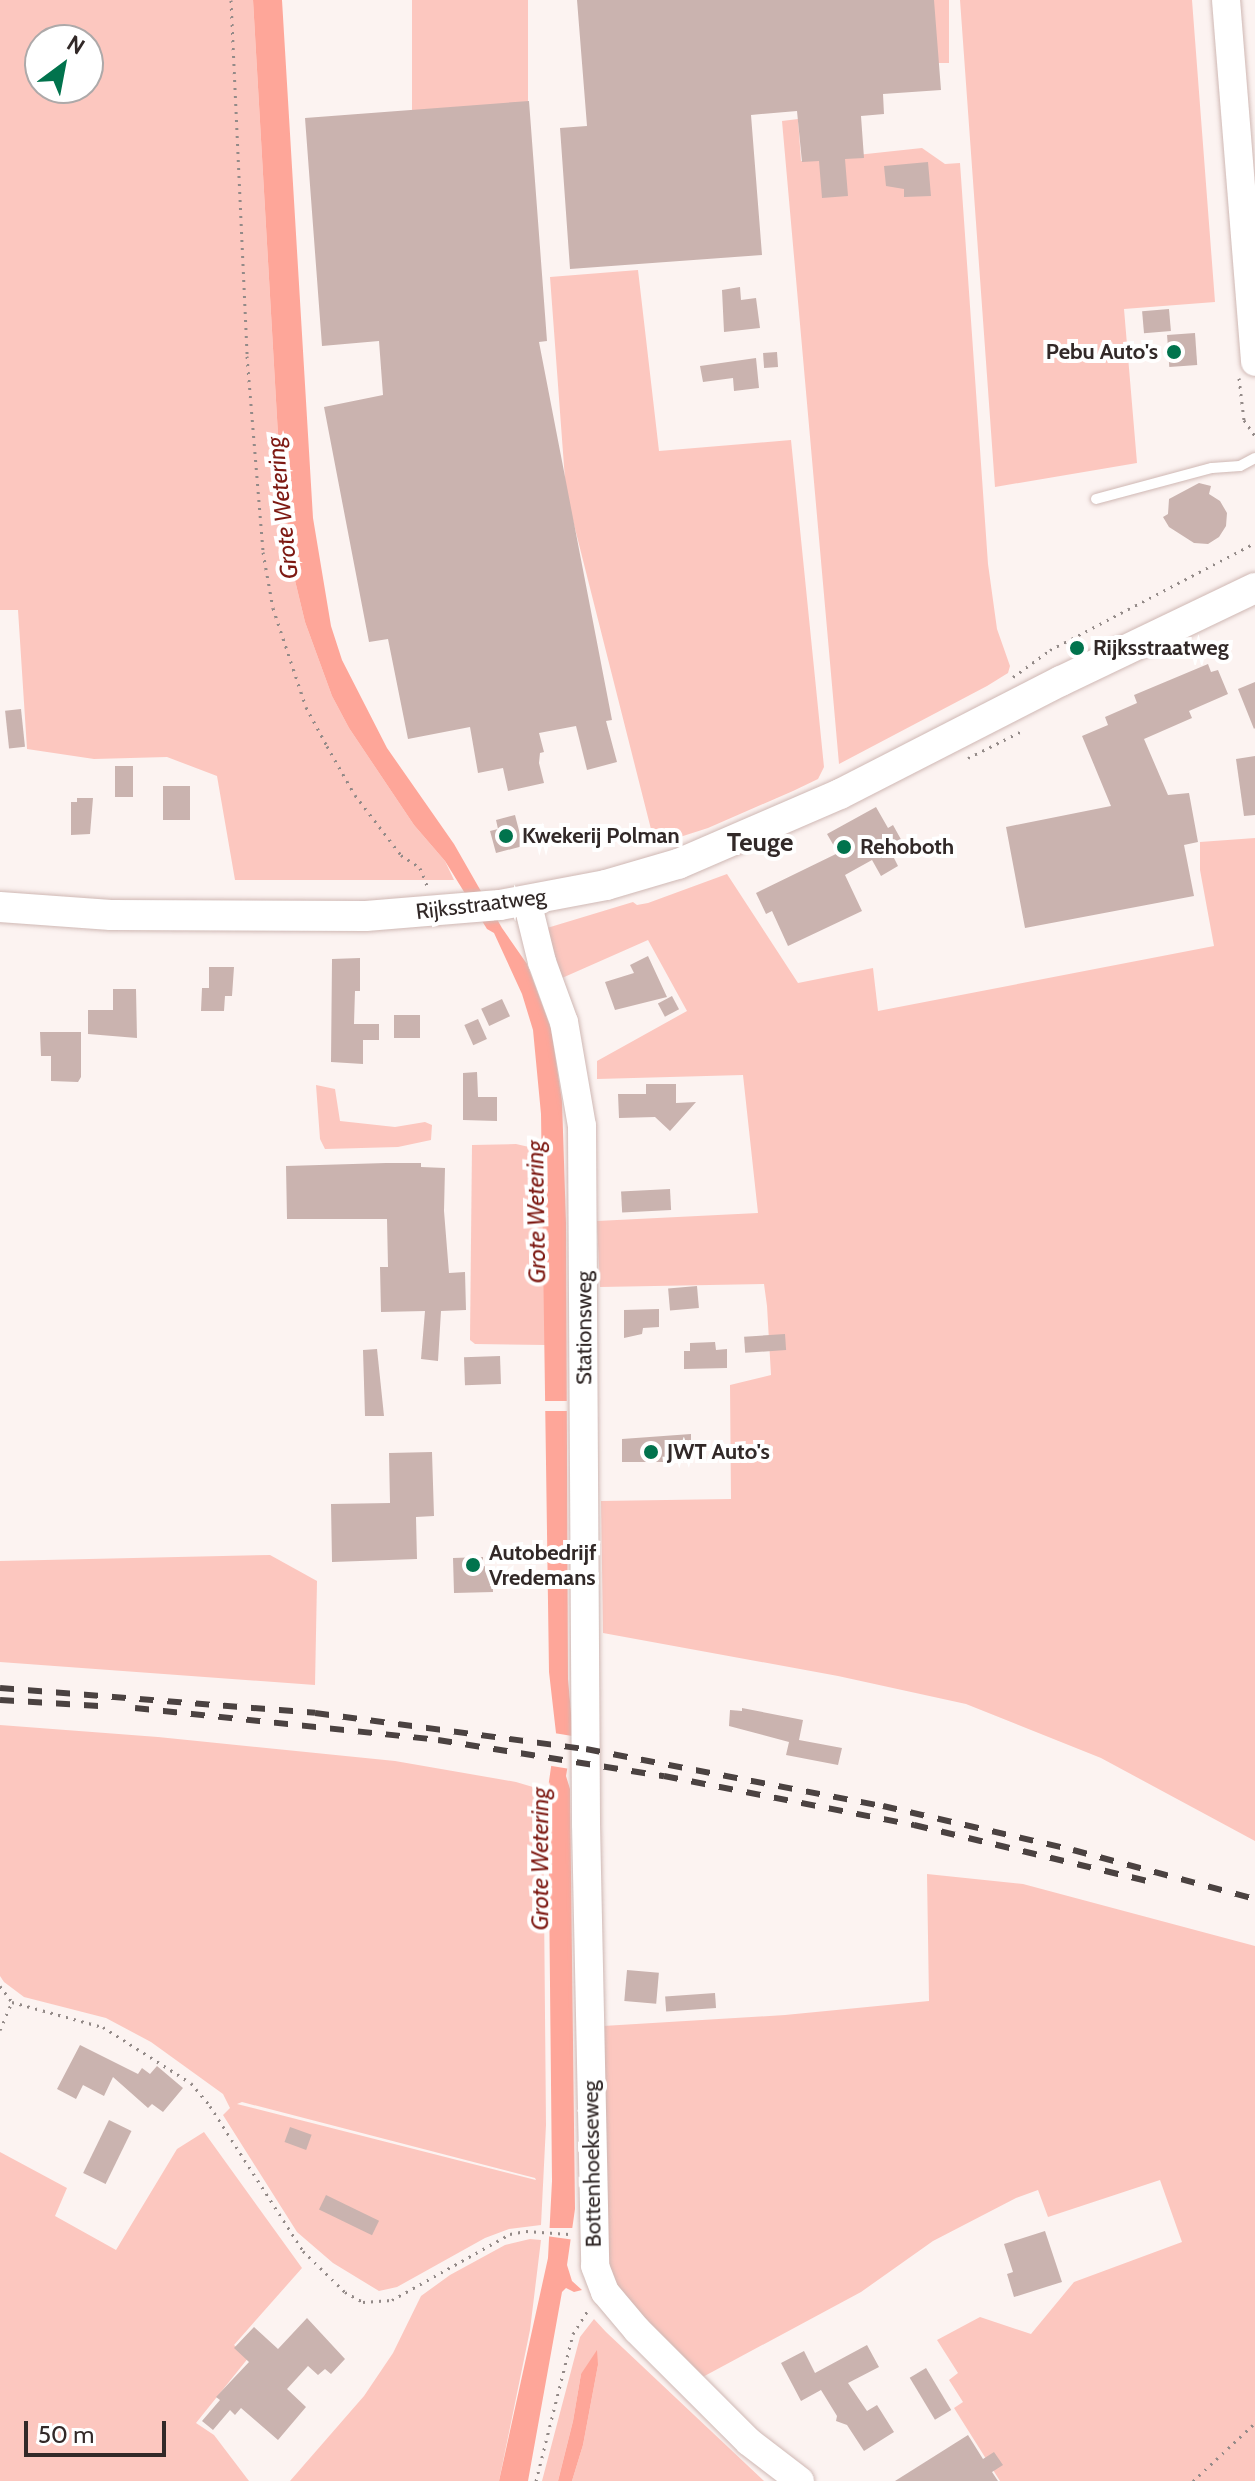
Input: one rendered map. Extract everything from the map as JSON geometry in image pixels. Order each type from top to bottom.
[{"type":"main road","name":"Rijksstraatweg","points":[[1061,681],[1112,647],[1255,567]]},
{"type":"main road","name":"Rijksstraatweg","points":[[0,907],[111,915],[366,916],[514,903],[606,885],[678,864],[840,794],[1061,681],[1255,588]]},
{"type":"street","points":[[1226,0],[1255,362]]},
{"type":"street","name":"Stationsweg","points":[[514,903],[542,962],[564,1022],[582,1126],[586,1762]]},
{"type":"street","name":"Bottenhoekseweg","points":[[586,1762],[593,2254],[605,2292],[637,2330],[749,2442],[800,2481]]},
{"type":"lane","points":[[1096,499],[1212,468],[1240,466],[1255,458]]},
{"type":"path","points":[[231,0],[247,356],[263,552],[273,608],[306,707],[320,733],[355,795],[401,855],[424,874],[429,892]]},
{"type":"path","points":[[1008,680],[1050,650],[1255,543]]},
{"type":"path","points":[[0,1986],[12,2002],[0,2030]]},
{"type":"path","name":"Bottenhoekseweg","points":[[12,2002],[94,2022],[191,2083],[210,2106],[303,2251],[345,2292],[363,2302],[392,2300],[510,2234],[576,2234]]},
{"type":"path","points":[[536,2481],[573,2334],[588,2309],[605,2292]]},
{"type":"path","points":[[1193,2481],[1255,2423]]},
{"type":"shaded area","points":[[0,0],[253,0],[278,435],[292,568],[305,622],[332,696],[349,728],[414,825],[445,861],[454,880],[235,880],[217,776],[167,757],[94,759],[27,749],[18,610],[0,610]]},
{"type":"shaded area","points":[[253,0],[282,0],[313,518],[331,626],[342,660],[387,748],[454,844],[502,928],[527,964],[551,1029],[562,1101],[566,1223],[568,1679],[573,1735],[566,1776],[570,1789],[575,2209],[567,2265],[572,2281],[582,2290],[574,2292],[566,2288],[562,2292],[528,2481],[499,2481],[548,2258],[552,2181],[548,1788],[556,1733],[549,1672],[541,1114],[533,1030],[522,994],[494,933],[487,929],[445,861],[414,825],[349,728],[332,696],[305,622],[292,568],[278,435]]},
{"type":"shaded area","points":[[412,0],[528,0],[528,110],[412,110]]},
{"type":"shaded area","points":[[934,0],[949,0],[949,63],[934,63]]},
{"type":"shaded area","points":[[960,0],[1192,0],[1215,302],[1124,309],[1137,463],[995,487]]},
{"type":"shaded area","points":[[798,119],[801,161],[922,148],[945,164],[960,163],[988,564],[997,629],[1010,666],[1008,673],[987,686],[839,764],[782,121]]},
{"type":"shaded area","points":[[638,270],[659,451],[791,440],[824,767],[818,779],[793,791],[708,828],[655,845],[566,493],[550,277]]},
{"type":"shaded area","points":[[1255,838],[1255,1841],[1101,1758],[966,1704],[838,1676],[603,1633],[601,1501],[731,1499],[730,1385],[771,1375],[767,1306],[764,1284],[600,1287],[597,1221],[758,1213],[743,1075],[597,1079],[597,1061],[687,1011],[648,940],[562,978],[547,928],[633,902],[637,905],[648,903],[727,874],[798,983],[873,968],[878,1011],[1214,946],[1200,870],[1200,842]]},
{"type":"shaded area","points":[[316,1085],[335,1089],[340,1121],[395,1127],[425,1122],[432,1125],[431,1140],[398,1147],[325,1149],[320,1139]]},
{"type":"shaded area","points":[[516,1144],[542,1150],[546,1345],[475,1344],[470,1340],[472,1145]]},
{"type":"shaded area","points":[[270,1555],[317,1581],[315,1685],[0,1662],[0,1561]]},
{"type":"shaded area","points":[[0,1725],[395,1761],[516,1782],[543,1790],[546,2125],[541,2225],[509,2229],[485,2238],[397,2287],[379,2291],[333,2263],[297,2232],[223,2115],[230,2108],[223,2094],[151,2042],[106,2018],[24,1997],[0,1976]],"holes":[[[242,2102],[536,2180],[237,2104]]]},
{"type":"shaded area","points":[[927,1874],[1023,1884],[1255,1946],[1255,2481],[1000,2481],[954,2408],[963,2402],[949,2380],[958,2373],[937,2340],[980,2317],[1031,2334],[1074,2282],[1182,2242],[1160,2180],[1048,2217],[1038,2190],[1016,2198],[933,2241],[861,2292],[699,2379],[648,2328],[609,2275],[603,2026],[785,2015],[929,2001]]},
{"type":"shaded area","points":[[204,2132],[302,2268],[234,2345],[249,2357],[196,2423],[214,2435],[249,2481],[0,2481],[0,2152],[67,2188],[55,2216],[116,2250],[177,2149]]},
{"type":"shaded area","points":[[530,2239],[541,2240],[530,2330],[499,2481],[290,2481],[364,2396],[393,2353],[421,2296],[450,2275],[505,2245]]},
{"type":"shaded area","points":[[594,2319],[764,2481],[572,2481],[583,2445],[598,2365],[581,2374],[558,2481],[542,2481],[580,2337]]},
{"type":"shaded area","points":[[597,2350],[598,2365],[583,2445],[572,2481],[558,2481],[581,2374]]},
{"type":"pier","points":[[542,1401],[571,1401],[571,1411],[542,1411]]},
{"type":"pier","points":[[554,1733],[574,1736],[569,1769],[549,1766]]},
{"type":"pier","points":[[546,2228],[577,2228],[575,2240],[546,2236]]},
{"type":"building","points":[[577,0],[934,0],[941,90],[883,94],[884,114],[861,116],[864,158],[845,159],[848,196],[822,198],[819,161],[802,162],[797,111],[751,115],[762,255],[570,269],[560,128],[587,126]]},
{"type":"building","points":[[529,101],[547,341],[539,342],[612,720],[606,721],[617,762],[587,770],[576,726],[539,733],[544,752],[540,753],[539,763],[544,783],[508,791],[503,768],[478,773],[470,727],[408,739],[388,639],[369,642],[324,407],[383,395],[379,341],[322,346],[305,118]]},
{"type":"building","points":[[928,162],[931,196],[904,197],[904,189],[886,186],[884,166]]},
{"type":"building","points":[[740,287],[741,300],[756,298],[760,328],[724,332],[722,290]]},
{"type":"building","points":[[1169,309],[1171,331],[1144,333],[1142,311]]},
{"type":"building","points":[[1195,333],[1197,365],[1169,367],[1167,335]]},
{"type":"building","points":[[777,352],[778,367],[764,368],[763,353]]},
{"type":"building","points":[[756,358],[759,388],[734,391],[733,378],[703,382],[700,366]]},
{"type":"building","points":[[1199,483],[1211,486],[1209,494],[1220,501],[1227,513],[1226,526],[1219,537],[1208,544],[1194,543],[1169,527],[1163,517],[1168,514],[1169,499]]},
{"type":"building","points":[[1208,664],[1211,672],[1218,670],[1228,694],[1189,711],[1192,718],[1144,739],[1168,795],[1189,793],[1198,842],[1184,845],[1194,896],[1025,928],[1006,827],[1111,806],[1082,736],[1108,725],[1105,717],[1137,703],[1134,695]]},
{"type":"building","points":[[1255,682],[1255,728],[1254,729],[1238,689]]},
{"type":"building","points":[[21,709],[25,747],[9,748],[5,711]]},
{"type":"building","points":[[1255,756],[1255,815],[1244,816],[1236,759]]},
{"type":"building","points":[[115,766],[133,766],[133,797],[115,797]]},
{"type":"building","points":[[163,786],[190,786],[190,820],[163,820]]},
{"type":"building","points":[[77,798],[93,798],[90,834],[71,835],[71,802],[77,802]]},
{"type":"building","points":[[876,807],[888,828],[893,825],[903,843],[890,850],[898,866],[881,876],[872,860],[845,875],[862,911],[788,946],[772,911],[766,914],[756,893],[838,853],[827,834]]},
{"type":"building","points":[[515,815],[523,846],[496,853],[490,831],[498,829],[496,820]]},
{"type":"building","points":[[648,956],[667,997],[615,1010],[605,982],[634,973],[630,965]]},
{"type":"building","points":[[360,958],[360,991],[355,991],[354,1024],[379,1024],[379,1040],[363,1040],[363,1064],[331,1062],[332,959]]},
{"type":"building","points":[[209,967],[234,967],[232,996],[225,996],[224,1011],[201,1011],[202,988],[209,988]]},
{"type":"building","points":[[113,989],[136,989],[137,1038],[88,1034],[88,1010],[113,1010]]},
{"type":"building","points":[[672,996],[679,1009],[665,1017],[658,1004]]},
{"type":"building","points":[[502,999],[510,1016],[489,1026],[481,1009]]},
{"type":"building","points":[[394,1015],[420,1015],[420,1038],[394,1038]]},
{"type":"building","points":[[478,1019],[487,1039],[473,1045],[464,1025]]},
{"type":"building","points":[[40,1032],[81,1032],[81,1077],[78,1082],[51,1081],[51,1056],[41,1056]]},
{"type":"building","points":[[477,1072],[478,1097],[497,1097],[497,1121],[463,1120],[463,1073]]},
{"type":"building","points":[[646,1084],[676,1084],[676,1103],[696,1102],[670,1131],[655,1117],[619,1118],[618,1094],[646,1094]]},
{"type":"building","points":[[421,1163],[421,1167],[445,1168],[444,1211],[449,1273],[465,1272],[466,1310],[441,1311],[438,1361],[421,1359],[425,1311],[381,1312],[380,1267],[388,1267],[387,1219],[287,1219],[286,1166]]},
{"type":"building","points":[[670,1189],[671,1210],[622,1213],[621,1192]]},
{"type":"building","points":[[697,1286],[699,1308],[670,1310],[668,1289]]},
{"type":"building","points":[[659,1309],[659,1327],[643,1328],[642,1334],[624,1338],[624,1310]]},
{"type":"building","points":[[785,1334],[786,1350],[745,1353],[744,1337]]},
{"type":"building","points":[[715,1342],[716,1350],[727,1349],[727,1368],[684,1369],[684,1351],[690,1351],[690,1343]]},
{"type":"building","points":[[377,1349],[384,1416],[365,1416],[363,1350]]},
{"type":"building","points":[[500,1356],[501,1384],[465,1385],[464,1357]]},
{"type":"building","points":[[691,1434],[691,1462],[622,1462],[622,1439]]},
{"type":"building","points":[[432,1452],[434,1516],[416,1517],[417,1559],[332,1562],[331,1504],[390,1503],[389,1453]]},
{"type":"building","points":[[483,1557],[483,1566],[492,1567],[493,1592],[454,1593],[453,1558]]},
{"type":"building","points":[[742,1708],[803,1720],[799,1740],[842,1748],[838,1765],[786,1755],[789,1742],[729,1726],[730,1710],[742,1711]]},
{"type":"building","points":[[627,1970],[659,1973],[656,2004],[624,2001]]},
{"type":"building","points":[[715,1993],[716,2008],[666,2011],[665,1996]]},
{"type":"building","points":[[80,2045],[138,2074],[142,2068],[150,2074],[157,2066],[183,2088],[163,2112],[152,2104],[148,2108],[113,2077],[104,2096],[83,2085],[76,2099],[57,2089]]},
{"type":"building","points":[[109,2120],[131,2131],[106,2184],[83,2173]]},
{"type":"building","points":[[290,2127],[312,2135],[306,2150],[285,2142]]},
{"type":"building","points":[[326,2195],[379,2221],[372,2235],[319,2209]]},
{"type":"building","points":[[1045,2231],[1062,2282],[1014,2297],[1007,2274],[1013,2272],[1004,2244]]},
{"type":"building","points":[[307,2318],[345,2359],[331,2374],[325,2369],[318,2375],[308,2366],[287,2389],[306,2407],[278,2440],[241,2408],[235,2415],[230,2410],[213,2430],[202,2421],[220,2400],[216,2397],[249,2362],[234,2348],[254,2327],[278,2349]]},
{"type":"building","points":[[867,2345],[879,2367],[848,2383],[867,2411],[877,2405],[894,2432],[864,2451],[847,2425],[836,2421],[837,2416],[821,2390],[801,2401],[781,2363],[804,2351],[815,2373]]},
{"type":"building","points":[[926,2368],[951,2410],[935,2420],[910,2378]]},
{"type":"building","points":[[968,2435],[983,2459],[994,2452],[1003,2465],[992,2472],[998,2481],[895,2481]]},
{"type":"railway","points":[[0,1688],[315,1713],[586,1749],[883,1806],[1073,1850],[1255,1899]]},
{"type":"railway","points":[[0,1700],[99,1706]]},
{"type":"railway","points":[[135,1708],[438,1740],[664,1776],[914,1825],[1151,1882]]},
{"type":"place","name":"Pebu Auto's","points":[[1174,352]]},
{"type":"place","name":"Rijksstraatweg","points":[[1077,648]]},
{"type":"place","name":"Kwekerij Polman","points":[[506,836]]},
{"type":"place","name":"Rehoboth","points":[[844,847]]},
{"type":"place","name":"JWT Auto's","points":[[651,1452]]},
{"type":"place","name":"Autobedrijf Vredemans","points":[[473,1565]]},
{"type":"district","name":"Teuge","points":[[760,843]]},
{"type":"water label","name":"Grote Wetering","points":[[282,508]]},
{"type":"water label","name":"Grote Wetering","points":[[536,1212]]},
{"type":"water label","name":"Grote Wetering","points":[[540,1859]]}]
